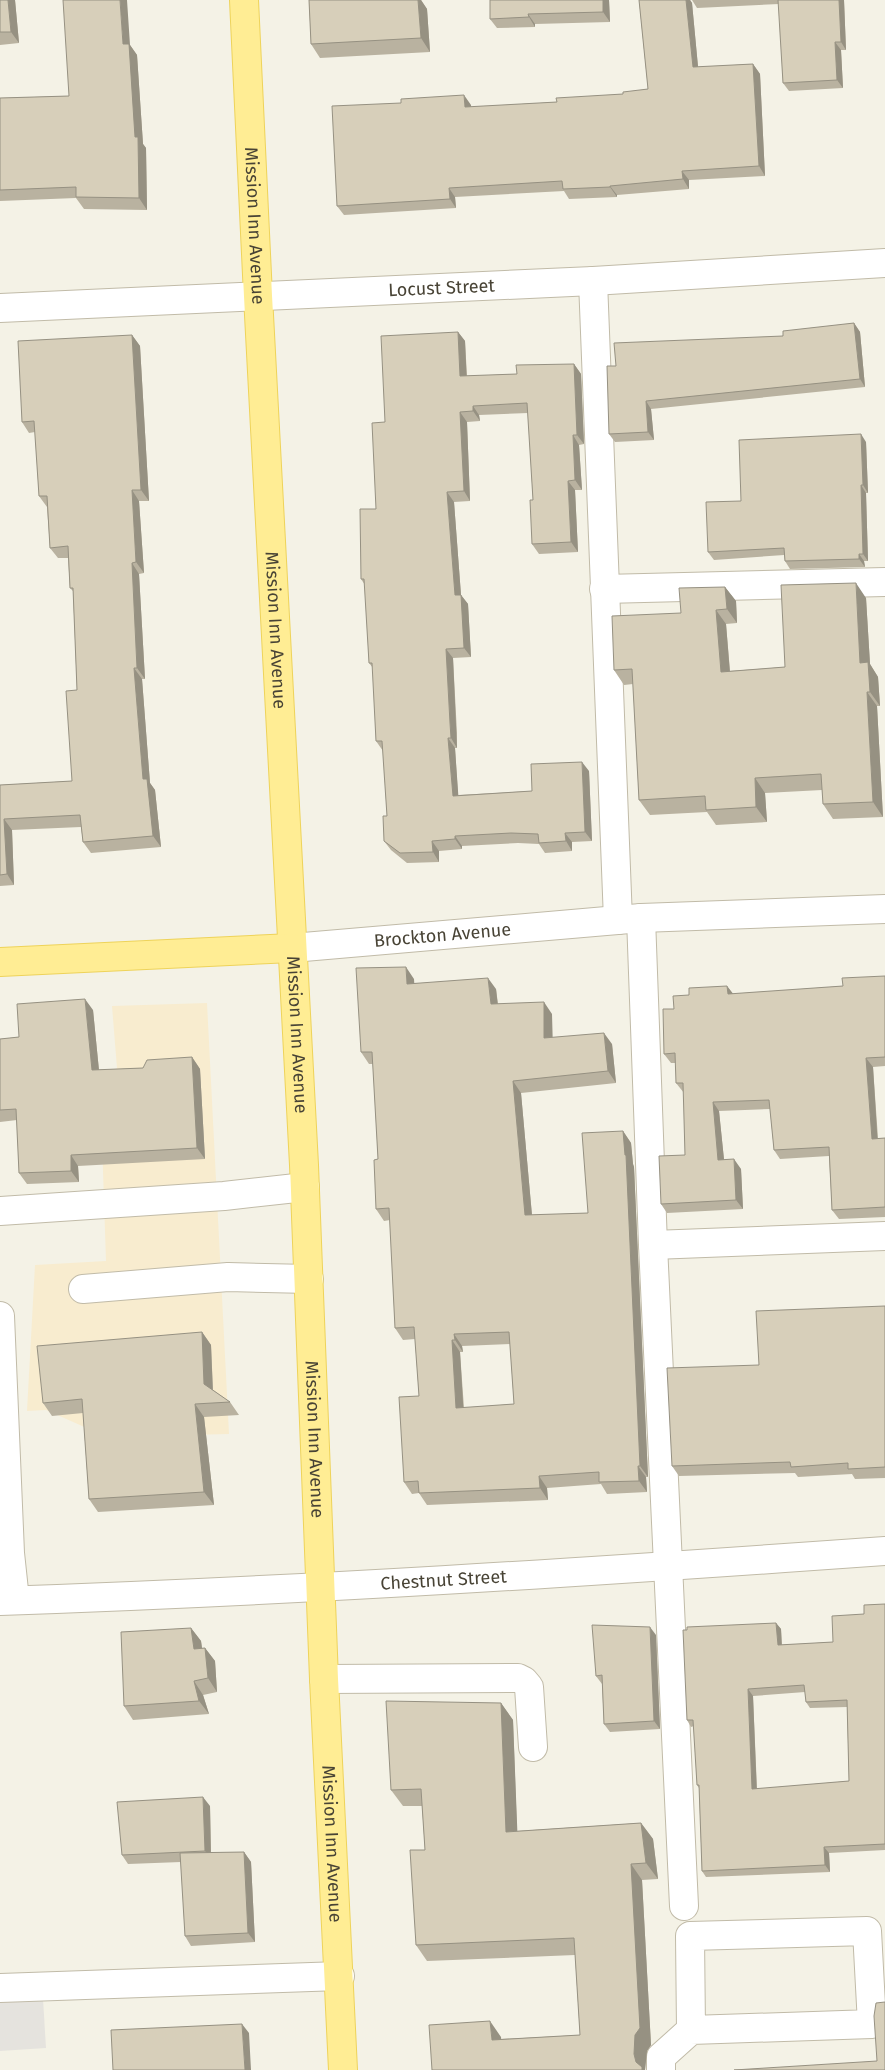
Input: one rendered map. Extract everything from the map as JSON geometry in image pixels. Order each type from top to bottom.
[{"type":"main road","name":"Mission Inn Avenue","points":[[244,0],[305,1187],[324,1679],[340,1976],[343,2070]]},
{"type":"main road","name":"Brockton Avenue","points":[[0,962],[292,948]]},
{"type":"street","name":"Locust Street","points":[[0,308],[593,281],[885,263]]},
{"type":"street","points":[[593,281],[604,589],[653,1245],[684,1906]]},
{"type":"street","points":[[604,589],[885,582]]},
{"type":"street","name":"Brockton Avenue","points":[[292,948],[630,919],[885,909]]},
{"type":"street","points":[[0,1210],[224,1196],[305,1187]]},
{"type":"street","points":[[653,1245],[885,1236]]},
{"type":"street","points":[[83,1289],[228,1277],[309,1279]]},
{"type":"street","points":[[0,1316],[10,1553],[8,1601]]},
{"type":"street","name":"Chestnut Street","points":[[8,1601],[249,1592],[668,1567],[885,1551]]},
{"type":"street","points":[[324,1679],[518,1678],[529,1687],[533,1747]]},
{"type":"street","points":[[661,2070],[661,2057],[692,2030],[872,2024],[867,1931],[690,1936],[692,2030]]},
{"type":"street","points":[[0,1988],[340,1976]]},
{"type":"shaded area","points":[[207,1003],[229,1434],[107,1437],[46,1410],[27,1411],[35,1265],[106,1261],[100,1081],[117,1068],[112,1006]]},
{"type":"shaded area","points":[[43,1999],[46,2048],[0,2051],[0,2002]]},
{"type":"building","points":[[0,0],[8,0],[11,32],[0,32]]},
{"type":"building","points":[[63,0],[120,0],[123,44],[129,44],[135,137],[138,137],[139,198],[76,197],[76,187],[0,190],[0,98],[69,96]]},
{"type":"building","points":[[309,0],[418,0],[421,38],[311,44]]},
{"type":"building","points":[[490,0],[603,0],[603,12],[528,14],[529,17],[490,19]]},
{"type":"building","points":[[639,0],[686,0],[693,67],[753,64],[759,166],[682,171],[683,179],[610,187],[563,189],[562,181],[449,188],[450,199],[337,206],[332,106],[401,103],[401,99],[464,95],[465,107],[557,102],[556,98],[623,94],[623,92],[648,89]]},
{"type":"building","points":[[778,0],[839,0],[841,42],[835,42],[837,80],[783,83]]},
{"type":"building","points":[[854,323],[860,379],[646,401],[648,432],[609,434],[607,366],[616,366],[614,343],[783,336],[783,331]]},
{"type":"building","points":[[458,332],[460,376],[517,374],[516,365],[574,364],[577,435],[573,435],[575,480],[568,481],[571,542],[532,544],[530,500],[533,500],[527,403],[473,406],[473,411],[460,412],[464,491],[447,492],[455,595],[461,595],[464,648],[446,649],[451,738],[448,738],[453,796],[532,791],[531,764],[582,762],[585,832],[565,833],[566,841],[539,843],[538,834],[511,833],[455,836],[455,839],[432,841],[433,852],[400,853],[384,841],[383,816],[387,816],[382,741],[376,741],[372,663],[369,663],[364,579],[361,579],[360,509],[376,509],[372,423],[385,422],[381,336]]},
{"type":"building","points":[[132,335],[141,490],[132,490],[136,562],[132,563],[137,668],[134,668],[143,779],[147,779],[153,836],[83,842],[80,815],[4,819],[7,874],[0,875],[0,785],[72,781],[66,691],[77,690],[73,588],[70,588],[68,546],[50,548],[47,496],[39,496],[34,421],[22,422],[18,341]]},
{"type":"building","points":[[861,434],[863,554],[859,554],[859,559],[785,561],[784,548],[708,552],[706,502],[741,501],[739,440]]},
{"type":"building","points":[[856,583],[860,663],[868,662],[870,692],[867,692],[873,802],[823,804],[821,774],[755,778],[756,807],[706,810],[705,796],[639,800],[632,669],[614,670],[612,616],[681,613],[679,588],[725,587],[727,609],[716,610],[721,672],[785,667],[781,585]]},
{"type":"building","points":[[406,967],[407,984],[488,978],[491,1004],[544,1002],[544,1038],[604,1033],[608,1071],[513,1081],[525,1215],[588,1213],[582,1133],[623,1131],[626,1155],[640,1466],[638,1466],[639,1481],[599,1482],[599,1472],[539,1476],[540,1488],[419,1493],[418,1481],[404,1482],[399,1397],[419,1396],[414,1327],[395,1328],[389,1208],[376,1209],[374,1160],[378,1159],[372,1052],[361,1052],[356,968]],"holes":[[[509,1332],[514,1404],[456,1408],[452,1340],[455,1340],[454,1334]]]},
{"type":"building","points":[[885,976],[885,1057],[866,1058],[872,1139],[885,1138],[885,1207],[832,1210],[829,1147],[774,1150],[769,1100],[713,1102],[718,1160],[734,1159],[736,1200],[661,1204],[659,1156],[685,1155],[683,1083],[676,1083],[675,1053],[664,1054],[663,1009],[674,1009],[673,996],[689,995],[689,988],[727,986],[728,994],[843,986],[842,978]]},
{"type":"building","points":[[85,999],[92,1070],[143,1068],[147,1060],[192,1057],[197,1148],[71,1155],[71,1171],[19,1173],[16,1109],[0,1110],[0,1039],[19,1037],[17,1004]]},
{"type":"building","points":[[885,1306],[885,1467],[848,1469],[848,1463],[791,1467],[790,1462],[672,1466],[667,1368],[759,1365],[756,1311]]},
{"type":"building","points":[[202,1332],[204,1384],[230,1402],[195,1404],[204,1492],[89,1499],[82,1399],[43,1403],[37,1346]]},
{"type":"building","points":[[885,1604],[885,1844],[824,1847],[825,1865],[702,1871],[699,1785],[697,1785],[693,1720],[687,1720],[683,1630],[687,1630],[687,1627],[776,1623],[778,1645],[833,1642],[832,1616],[864,1614],[864,1605]],"holes":[[[804,1685],[806,1702],[847,1700],[849,1781],[752,1789],[748,1689]]]},
{"type":"building","points":[[592,1625],[650,1627],[654,1721],[604,1724],[602,1675],[596,1676]]},
{"type":"building","points":[[191,1628],[194,1649],[205,1648],[208,1678],[194,1681],[199,1701],[124,1706],[121,1632]]},
{"type":"building","points":[[386,1701],[501,1703],[506,1832],[641,1823],[646,1863],[631,1864],[640,2028],[635,2035],[634,2054],[636,2062],[642,2067],[642,2070],[432,2070],[429,2025],[490,2021],[492,2040],[580,2035],[574,1938],[416,1945],[410,1850],[425,1850],[421,1789],[391,1790]]},
{"type":"building","points":[[203,1797],[205,1851],[122,1855],[117,1802]]},
{"type":"building","points":[[244,1852],[248,1933],[185,1936],[180,1853]]},
{"type":"building","points":[[885,2002],[885,2070],[734,2070],[877,2061],[874,2016],[876,2003]]},
{"type":"building","points":[[242,2024],[245,2070],[113,2070],[111,2030]]}]
